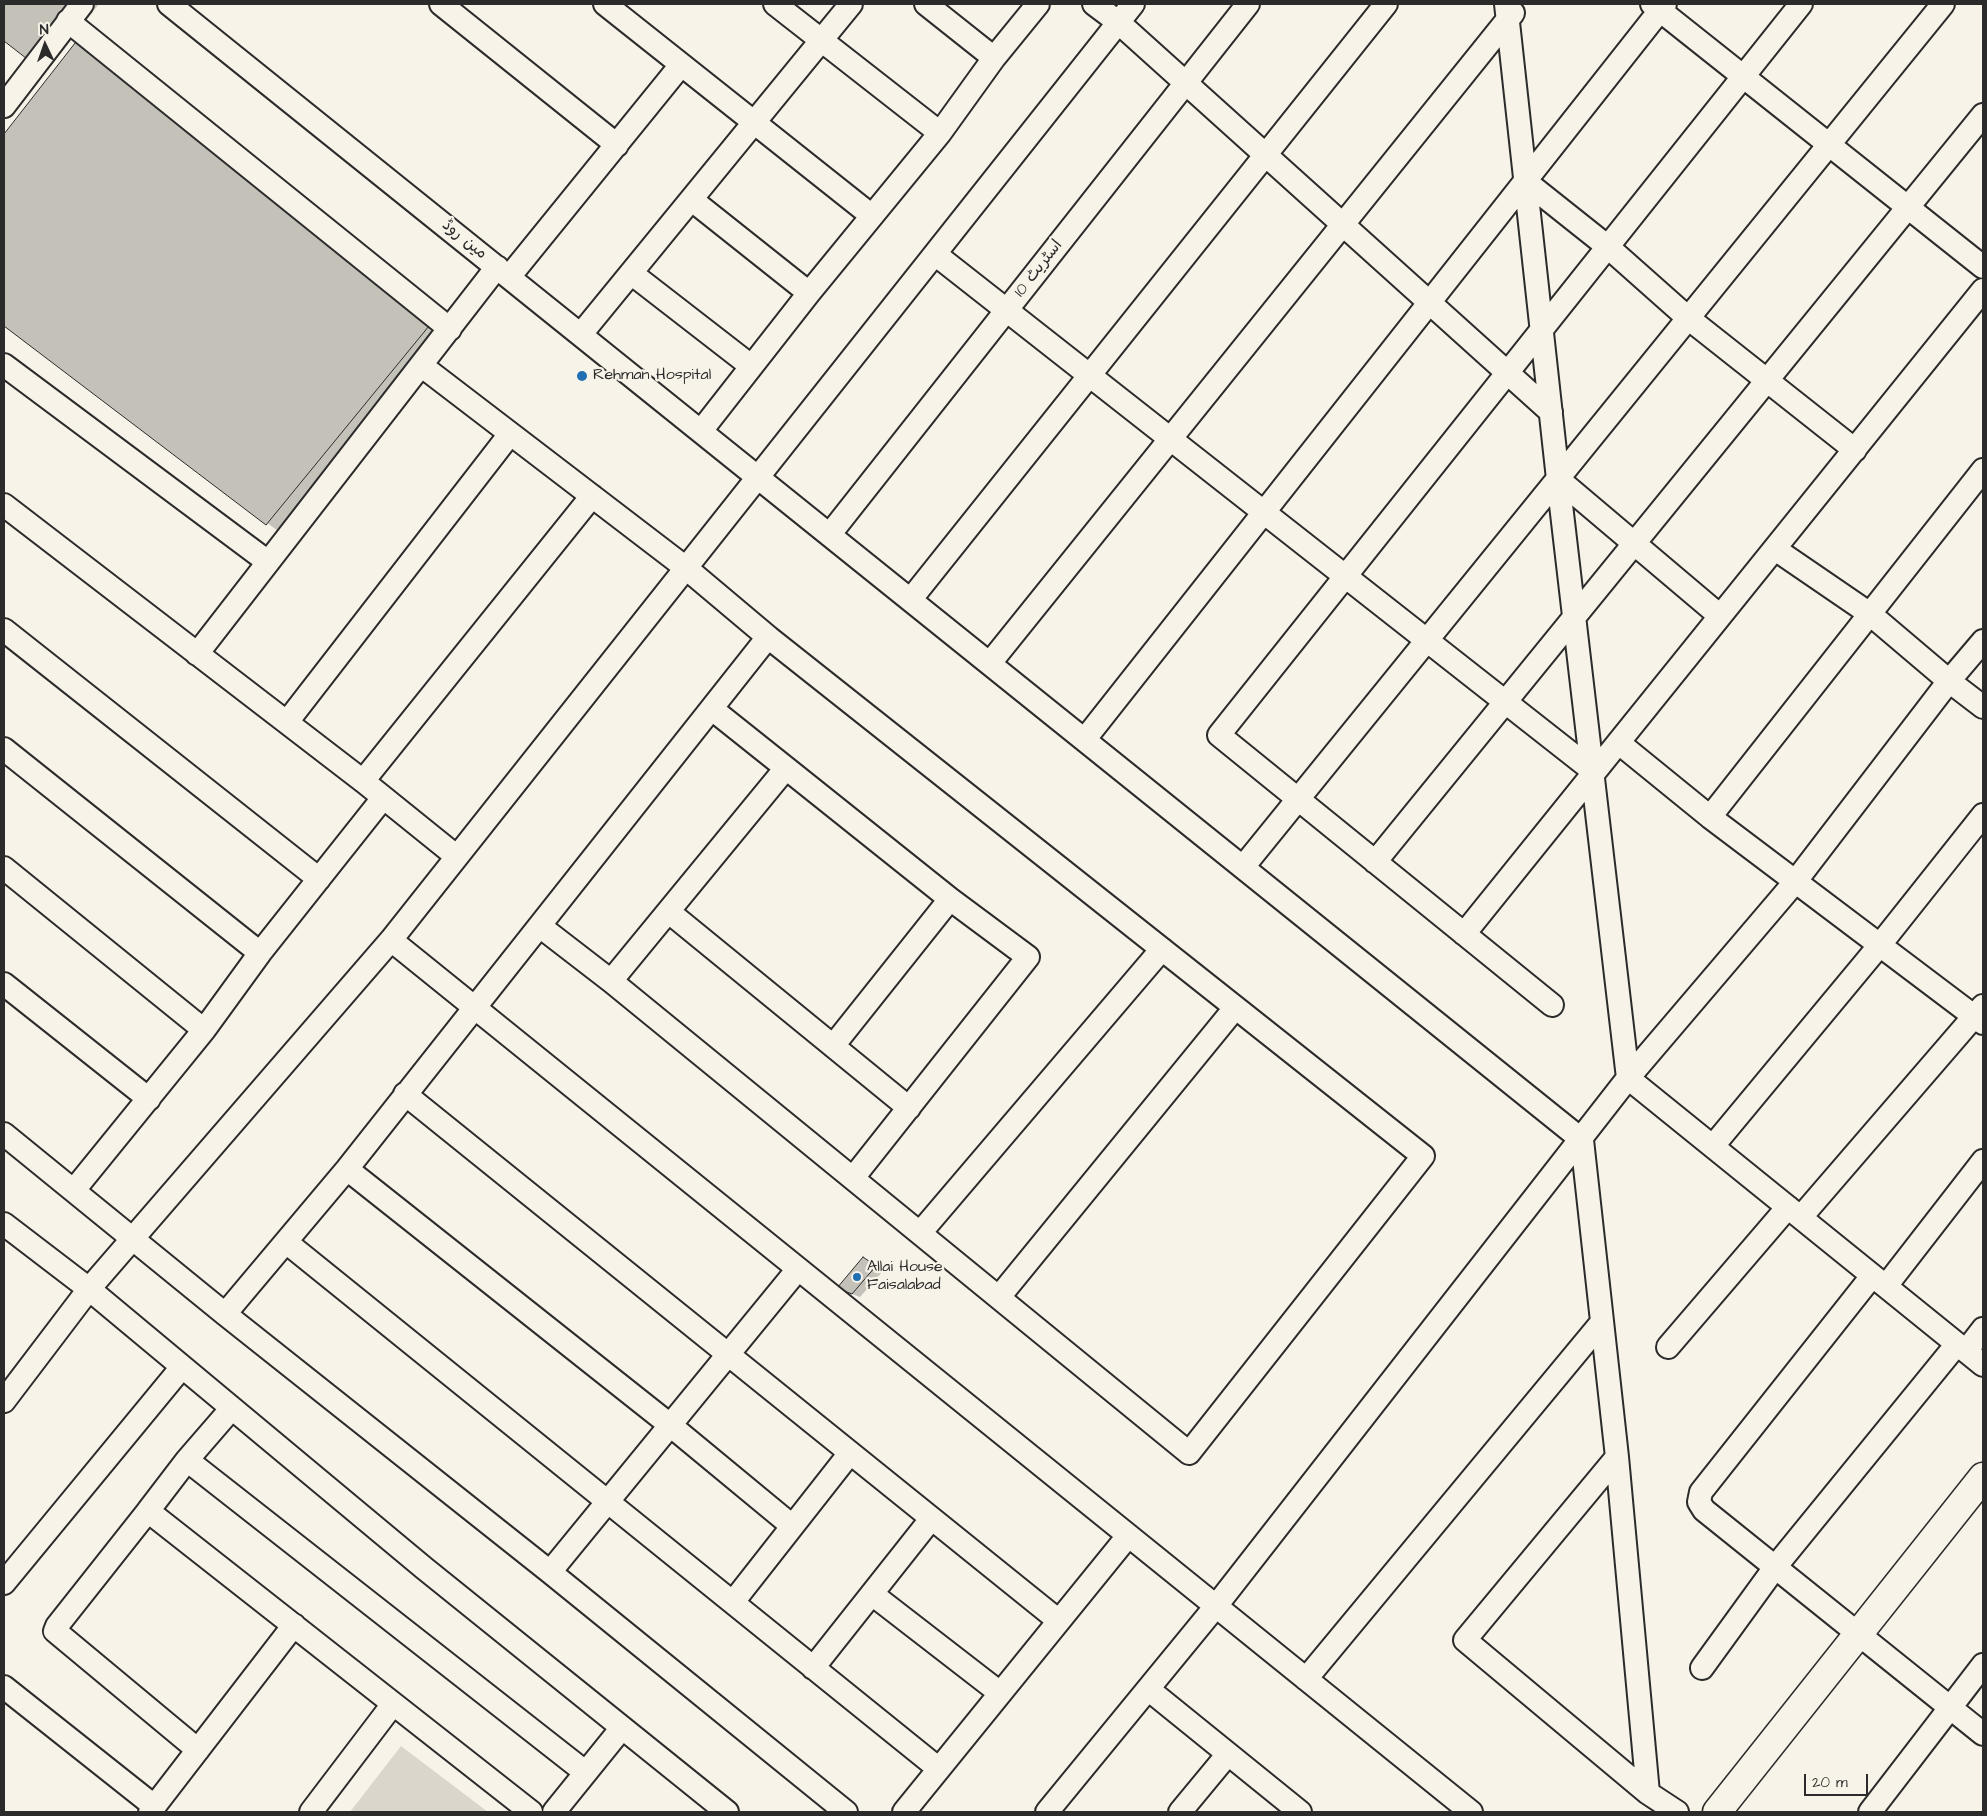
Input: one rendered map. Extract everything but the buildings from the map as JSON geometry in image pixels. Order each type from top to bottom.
[{"type":"main road","points":[[1717,1812],[1983,1477]]},
{"type":"street","points":[[4,106],[82,4]]},
{"type":"street","name":"مین روڈ","points":[[169,4],[1582,1140]]},
{"type":"street","points":[[441,4],[617,145]]},
{"type":"street","points":[[605,4],[872,216]]},
{"type":"street","points":[[775,4],[940,132]]},
{"type":"street","points":[[581,334],[851,4]]},
{"type":"street","points":[[926,4],[994,58]]},
{"type":"street","points":[[701,430],[940,132],[994,58],[1038,4]]},
{"type":"street","points":[[1094,4],[1118,22],[1550,412]]},
{"type":"street","points":[[4,1401],[89,1289],[134,1240],[391,940],[1133,4]]},
{"type":"street","name":"اسٹریٹ 10","points":[[830,534],[1248,4]]},
{"type":"street","points":[[910,599],[1386,4]]},
{"type":"street","points":[[1552,1005],[1218,735],[1801,4]]},
{"type":"street","points":[[1243,867],[1943,4]]},
{"type":"street","points":[[1085,739],[1525,181],[1659,6],[1743,77],[1983,267]]},
{"type":"street","points":[[1511,9],[1525,181],[1550,412],[1628,1078],[1983,1365]]},
{"type":"street","points":[[990,663],[1342,224],[1511,9]]},
{"type":"street","points":[[68,22],[450,329]]},
{"type":"street","points":[[197,654],[450,329],[617,145],[681,64]]},
{"type":"street","points":[[1375,862],[1983,115]]},
{"type":"street","points":[[1525,181],[1608,247],[1688,318],[1855,450]]},
{"type":"street","points":[[692,200],[809,293]]},
{"type":"street","points":[[935,254],[1592,772]]},
{"type":"street","points":[[631,273],[751,366]]},
{"type":"street","points":[[1464,934],[1592,772],[1619,743],[1983,290]]},
{"type":"street","points":[[4,364],[268,562]]},
{"type":"street","points":[[422,366],[686,568],[768,637],[1422,1156],[1189,1453],[541,926]]},
{"type":"street","points":[[287,722],[510,434]]},
{"type":"street","points":[[1710,817],[1983,470]]},
{"type":"street","points":[[1558,478],[1720,616]]},
{"type":"street","points":[[363,780],[592,496]]},
{"type":"street","points":[[4,505],[363,780],[456,856]]},
{"type":"street","points":[[1775,549],[1870,614],[1983,707]]},
{"type":"street","points":[[4,630],[319,879]]},
{"type":"street","points":[[225,1314],[347,1169],[768,637]]},
{"type":"street","points":[[1047,1812],[1216,1606],[1582,1140],[1628,1078],[1795,882],[1983,641]]},
{"type":"street","points":[[712,709],[950,899],[1028,957],[853,1178]]},
{"type":"street","points":[[1619,743],[1710,817],[1879,946],[1981,1015],[1668,1347]]},
{"type":"street","points":[[4,749],[260,953]]},
{"type":"street","points":[[611,981],[786,768]]},
{"type":"street","points":[[74,1190],[204,1030],[260,953],[383,798]]},
{"type":"street","points":[[1712,1146],[1879,946],[1983,815]]},
{"type":"street","points":[[4,868],[204,1030]]},
{"type":"street","points":[[833,1046],[950,899]]},
{"type":"street","points":[[669,912],[909,1108]]},
{"type":"street","points":[[391,940],[1471,1812]]},
{"type":"street","points":[[920,1233],[1162,949]]},
{"type":"street","points":[[4,984],[149,1099]]},
{"type":"street","points":[[999,1297],[1235,1008]]},
{"type":"street","points":[[405,1094],[1059,1621]]},
{"type":"street","points":[[4,1134],[225,1314],[550,1572],[846,1812]]},
{"type":"street","points":[[1582,1140],[1616,1457],[1648,1793]]},
{"type":"street","points":[[1983,1162],[1879,1281],[1702,1492],[1699,1502],[1704,1510],[1983,1734]]},
{"type":"street","points":[[347,1169],[670,1425],[791,1526]]},
{"type":"street","points":[[4,1226],[89,1289],[621,1729],[723,1811]]},
{"type":"street","points":[[286,1242],[939,1770]]},
{"type":"street","points":[[550,1572],[798,1269]]},
{"type":"street","points":[[1306,1679],[1602,1322]]},
{"type":"street","points":[[1702,1668],[1776,1566],[1962,1347],[1983,1329]]},
{"type":"street","points":[[4,1584],[182,1367]]},
{"type":"street","points":[[198,1750],[55,1631],[56,1626],[187,1460],[232,1408]]},
{"type":"street","points":[[733,1602],[850,1453]]},
{"type":"street","points":[[1616,1457],[1465,1640],[1648,1793],[1677,1812]]},
{"type":"street","points":[[187,1460],[585,1772]]},
{"type":"street","points":[[148,1511],[531,1812]]},
{"type":"street","points":[[813,1668],[931,1519]]},
{"type":"street","points":[[904,1812],[1128,1536]]},
{"type":"street","points":[[872,1594],[1000,1693]]},
{"type":"street","points":[[4,1687],[152,1809],[294,1625]]},
{"type":"street","points":[[1870,1812],[1952,1709],[1983,1665]]},
{"type":"street","points":[[1148,1689],[1300,1812]]},
{"type":"street","points":[[311,1812],[394,1704]]},
{"type":"street","points":[[554,1812],[621,1729]]},
{"type":"street","points":[[1180,1812],[1228,1754]]},
{"type":"shaded area","points":[[401,1746],[488,1812],[350,1812]]},
{"type":"place","name":"Rehman Hospital","points":[[582,376]]},
{"type":"place","name":"Allai House Faisalabad","points":[[857,1277]]}]
